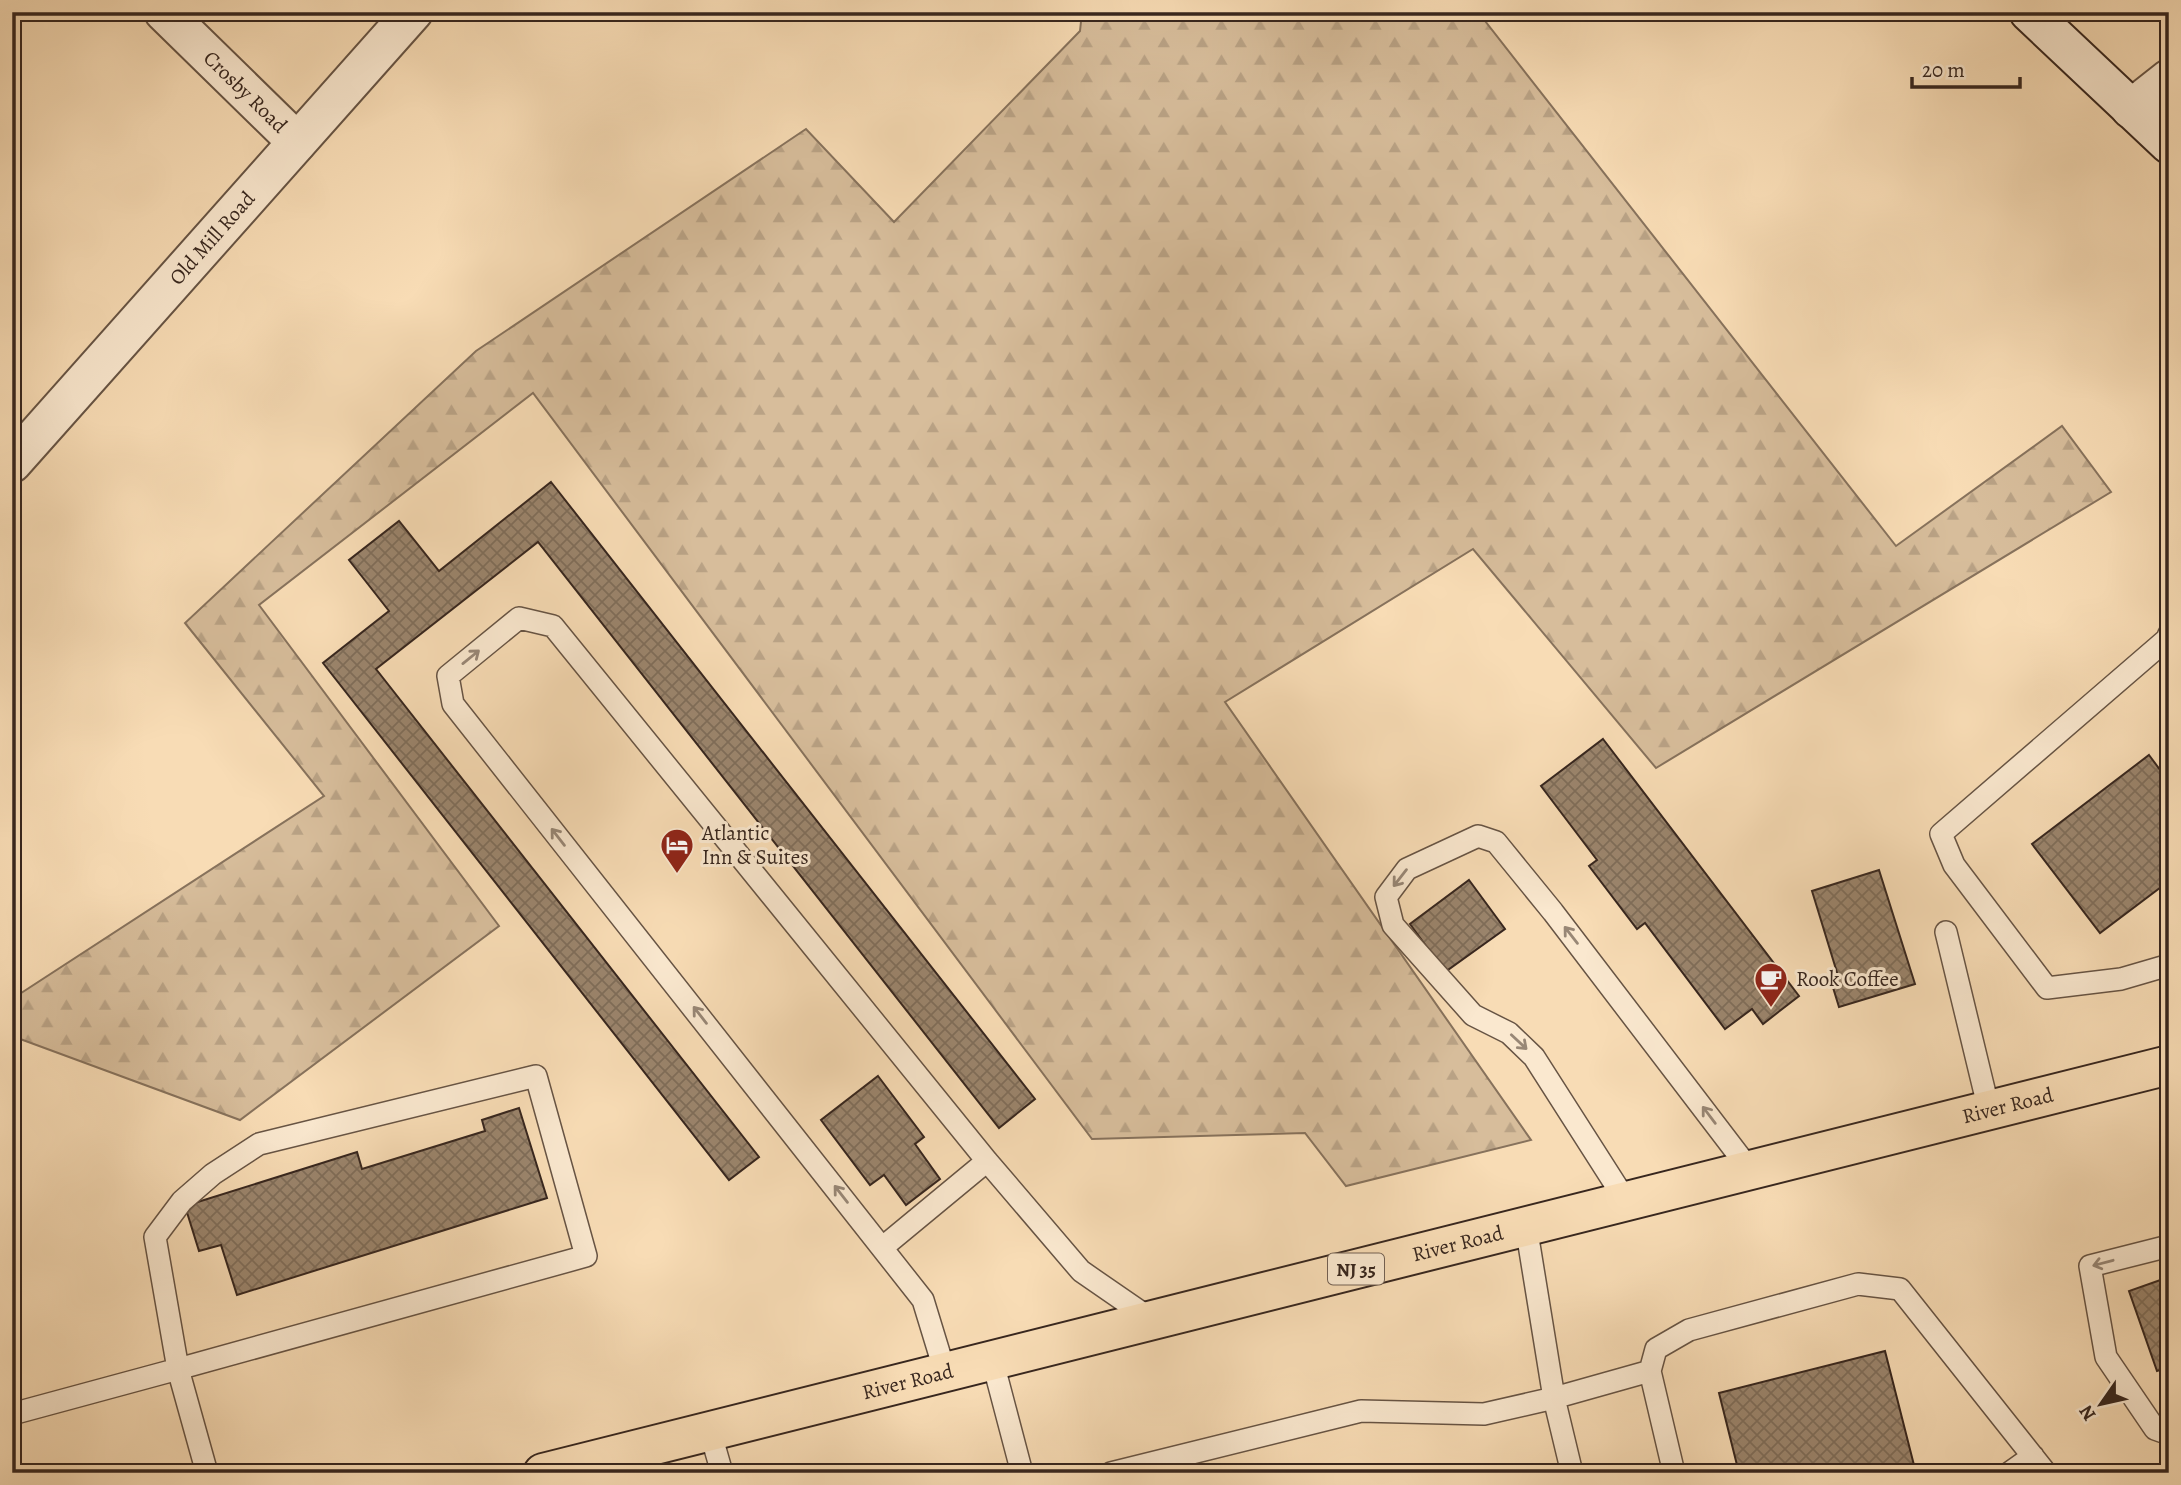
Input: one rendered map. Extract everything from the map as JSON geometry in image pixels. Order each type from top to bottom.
[{"type":"highway","name":"River Road","points":[[543,1473],[2169,1065]]},
{"type":"street","name":"Crosby Road","points":[[164,12],[297,142]]},
{"type":"street","name":"Old Mill Road","points":[[12,463],[413,12]]},
{"type":"street","points":[[2029,12],[2169,144]]},
{"type":"street","points":[[2131,108],[2169,79]]},
{"type":"lane","points":[[945,1372],[923,1300],[453,704],[448,676],[519,618],[553,626],[987,1161],[1081,1271],[1152,1320]]},
{"type":"lane","points":[[2168,638],[1941,834],[1954,865],[2047,988],[2121,979],[2169,965]]},
{"type":"lane","points":[[1626,1201],[1534,1057],[1509,1033],[1473,1015],[1393,926],[1385,897],[1407,869],[1478,836],[1496,842],[1553,912],[1750,1170]]},
{"type":"lane","points":[[1946,932],[1989,1110]]},
{"type":"lane","points":[[12,1413],[178,1369],[586,1256],[536,1076],[259,1144],[213,1174],[182,1201],[155,1237],[178,1369],[206,1473]]},
{"type":"lane","points":[[883,1247],[987,1161]]},
{"type":"lane","points":[[1526,1226],[1554,1398],[1572,1473]]},
{"type":"lane","points":[[2169,1245],[2090,1266],[2106,1357],[2155,1429],[2169,1434]]},
{"type":"lane","points":[[1674,1473],[1650,1371],[1656,1349],[1689,1330],[1858,1284],[1900,1289],[2040,1464],[2009,1473]]},
{"type":"lane","points":[[992,1359],[1023,1473]]},
{"type":"lane","points":[[1111,1473],[1361,1411],[1484,1414],[1650,1371]]},
{"type":"lane","points":[[710,1431],[722,1473]]},
{"type":"green space","points":[[1082,12],[1478,12],[1896,546],[2062,426],[2111,492],[1656,768],[1473,549],[1225,702],[1531,1140],[1346,1186],[1305,1133],[1092,1139],[533,393],[259,605],[499,926],[240,1120],[12,1036],[12,999],[324,796],[185,623],[476,351],[806,129],[894,222],[1080,31]]},
{"type":"building","points":[[551,482],[1035,1099],[999,1128],[538,542],[376,669],[759,1157],[729,1180],[323,663],[389,611],[349,560],[399,521],[439,571]]},
{"type":"building","points":[[1603,739],[1799,996],[1763,1024],[1752,1009],[1725,1029],[1645,923],[1637,929],[1589,866],[1597,860],[1541,786]]},
{"type":"building","points":[[2149,755],[2169,782],[2169,881],[2100,933],[2032,844]]},
{"type":"building","points":[[1879,870],[1915,984],[1839,1007],[1831,981],[1839,979],[1812,891]]},
{"type":"building","points":[[1469,880],[1505,929],[1445,972],[1410,924]]},
{"type":"building","points":[[878,1076],[924,1137],[915,1144],[940,1179],[906,1205],[884,1175],[870,1185],[821,1120]]},
{"type":"building","points":[[519,1108],[547,1198],[237,1295],[221,1245],[199,1251],[185,1206],[357,1152],[362,1169],[485,1131],[482,1120]]},
{"type":"building","points":[[2169,1277],[2169,1367],[2157,1371],[2129,1291]]},
{"type":"building","points":[[1885,1351],[1916,1473],[1739,1473],[1719,1393]]},
{"type":"place","name":"Atlantic Inn & Suites","points":[[677,875]]},
{"type":"place","name":"Rook Coffee","points":[[1771,1009]]}]
